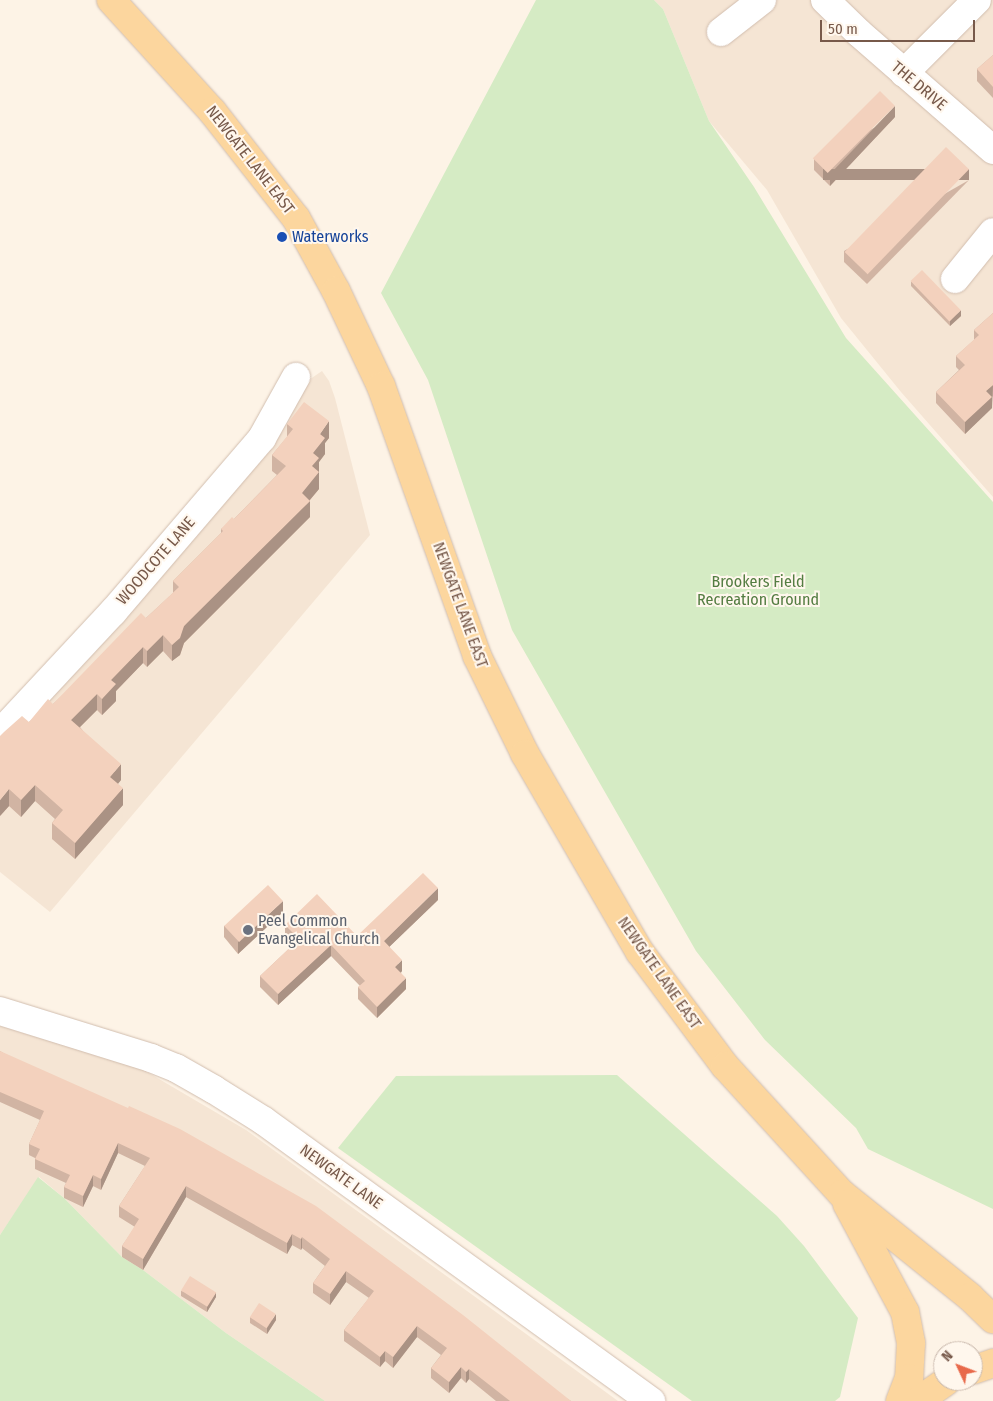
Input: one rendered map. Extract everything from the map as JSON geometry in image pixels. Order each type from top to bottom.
[{"type":"main road","name":"NEWGATE LANE EAST","points":[[111,0],[212,111],[296,218],[336,291],[381,386],[477,656],[525,754],[640,952],[725,1066],[842,1194],[970,1297],[993,1319]]},
{"type":"main road","name":"NEWGATE LANE EAST","points":[[842,1194],[905,1312],[911,1343],[909,1378],[900,1401]]},
{"type":"main road","points":[[918,1401],[933,1391]]},
{"type":"street","points":[[721,32],[762,0]]},
{"type":"street","name":"THE DRIVE","points":[[826,0],[904,73],[993,150]]},
{"type":"street","points":[[904,73],[977,0]]},
{"type":"street","points":[[956,280],[993,232]]},
{"type":"street","name":"WOODCOTE LANE","points":[[0,733],[112,612],[262,438],[296,378]]},
{"type":"street","name":"NEWGATE LANE","points":[[0,1011],[151,1058],[176,1068],[213,1089],[272,1127],[651,1401]]},
{"type":"shaded area","points":[[654,0],[993,0],[993,497],[901,392],[841,318],[767,190],[709,121],[663,9]]},
{"type":"shaded area","points":[[322,371],[329,381],[335,398],[370,535],[50,912],[0,872],[0,743],[303,384]]},
{"type":"shaded area","points":[[0,1026],[142,1069],[246,1130],[618,1401],[325,1401],[226,1333],[143,1270],[122,1257],[64,1198],[39,1177],[0,1235]]},
{"type":"green space","name":"Brookers Field Recreation Ground","points":[[536,0],[654,0],[663,9],[709,121],[754,187],[846,338],[993,502],[993,1209],[868,1149],[856,1128],[765,1040],[696,951],[512,630],[428,380],[381,293]]},
{"type":"green space","points":[[617,1075],[777,1216],[804,1246],[858,1318],[840,1397],[835,1401],[692,1401],[338,1148],[396,1076]]},
{"type":"green space","points":[[38,1177],[64,1198],[122,1257],[143,1270],[226,1333],[325,1401],[0,1401],[0,1235]]},
{"type":"building","points":[[993,55],[993,87],[977,69]]},
{"type":"building","points":[[880,91],[895,106],[828,173],[813,158]]},
{"type":"building","points":[[946,147],[969,169],[868,274],[845,252]]},
{"type":"building","points":[[922,270],[961,310],[949,321],[910,281]]},
{"type":"building","points":[[993,313],[993,385],[986,391],[992,397],[965,422],[936,392],[965,365],[956,356],[979,335],[974,330]]},
{"type":"building","points":[[304,402],[329,421],[320,434],[325,438],[313,453],[319,458],[312,466],[319,472],[302,493],[310,501],[184,626],[180,638],[172,645],[163,635],[147,651],[143,647],[111,680],[116,684],[102,699],[97,694],[71,720],[121,764],[110,777],[123,788],[75,843],[52,823],[63,810],[35,785],[21,800],[9,789],[0,800],[0,736],[22,716],[29,722],[48,699],[53,704],[141,613],[146,618],[179,587],[173,581],[223,531],[221,529],[232,517],[234,519],[286,466],[272,455],[293,429],[287,424]]},
{"type":"building","points":[[423,873],[438,888],[384,941],[402,960],[395,967],[406,978],[377,1007],[358,987],[365,981],[331,945],[278,994],[260,976],[299,939],[285,925],[317,894],[357,936]]},
{"type":"building","points":[[268,885],[283,901],[239,942],[224,926]]},
{"type":"building","points":[[0,1051],[180,1129],[316,1206],[463,1315],[571,1401],[510,1401],[469,1369],[466,1372],[461,1367],[449,1382],[431,1368],[447,1348],[417,1326],[393,1357],[385,1351],[380,1357],[344,1330],[374,1291],[346,1271],[330,1294],[313,1283],[330,1259],[302,1237],[301,1239],[292,1234],[287,1243],[186,1186],[143,1259],[122,1246],[139,1219],[119,1206],[150,1158],[118,1143],[101,1179],[93,1175],[83,1196],[64,1187],[70,1175],[35,1159],[40,1149],[29,1144],[44,1111],[0,1092]]},
{"type":"building","points":[[190,1276],[216,1292],[207,1307],[181,1290]]},
{"type":"building","points":[[259,1303],[276,1314],[267,1328],[250,1317]]},
{"type":"place","name":"Waterworks","points":[[282,237]]},
{"type":"place","name":"Peel Common Evangelical Church","points":[[248,930]]}]
